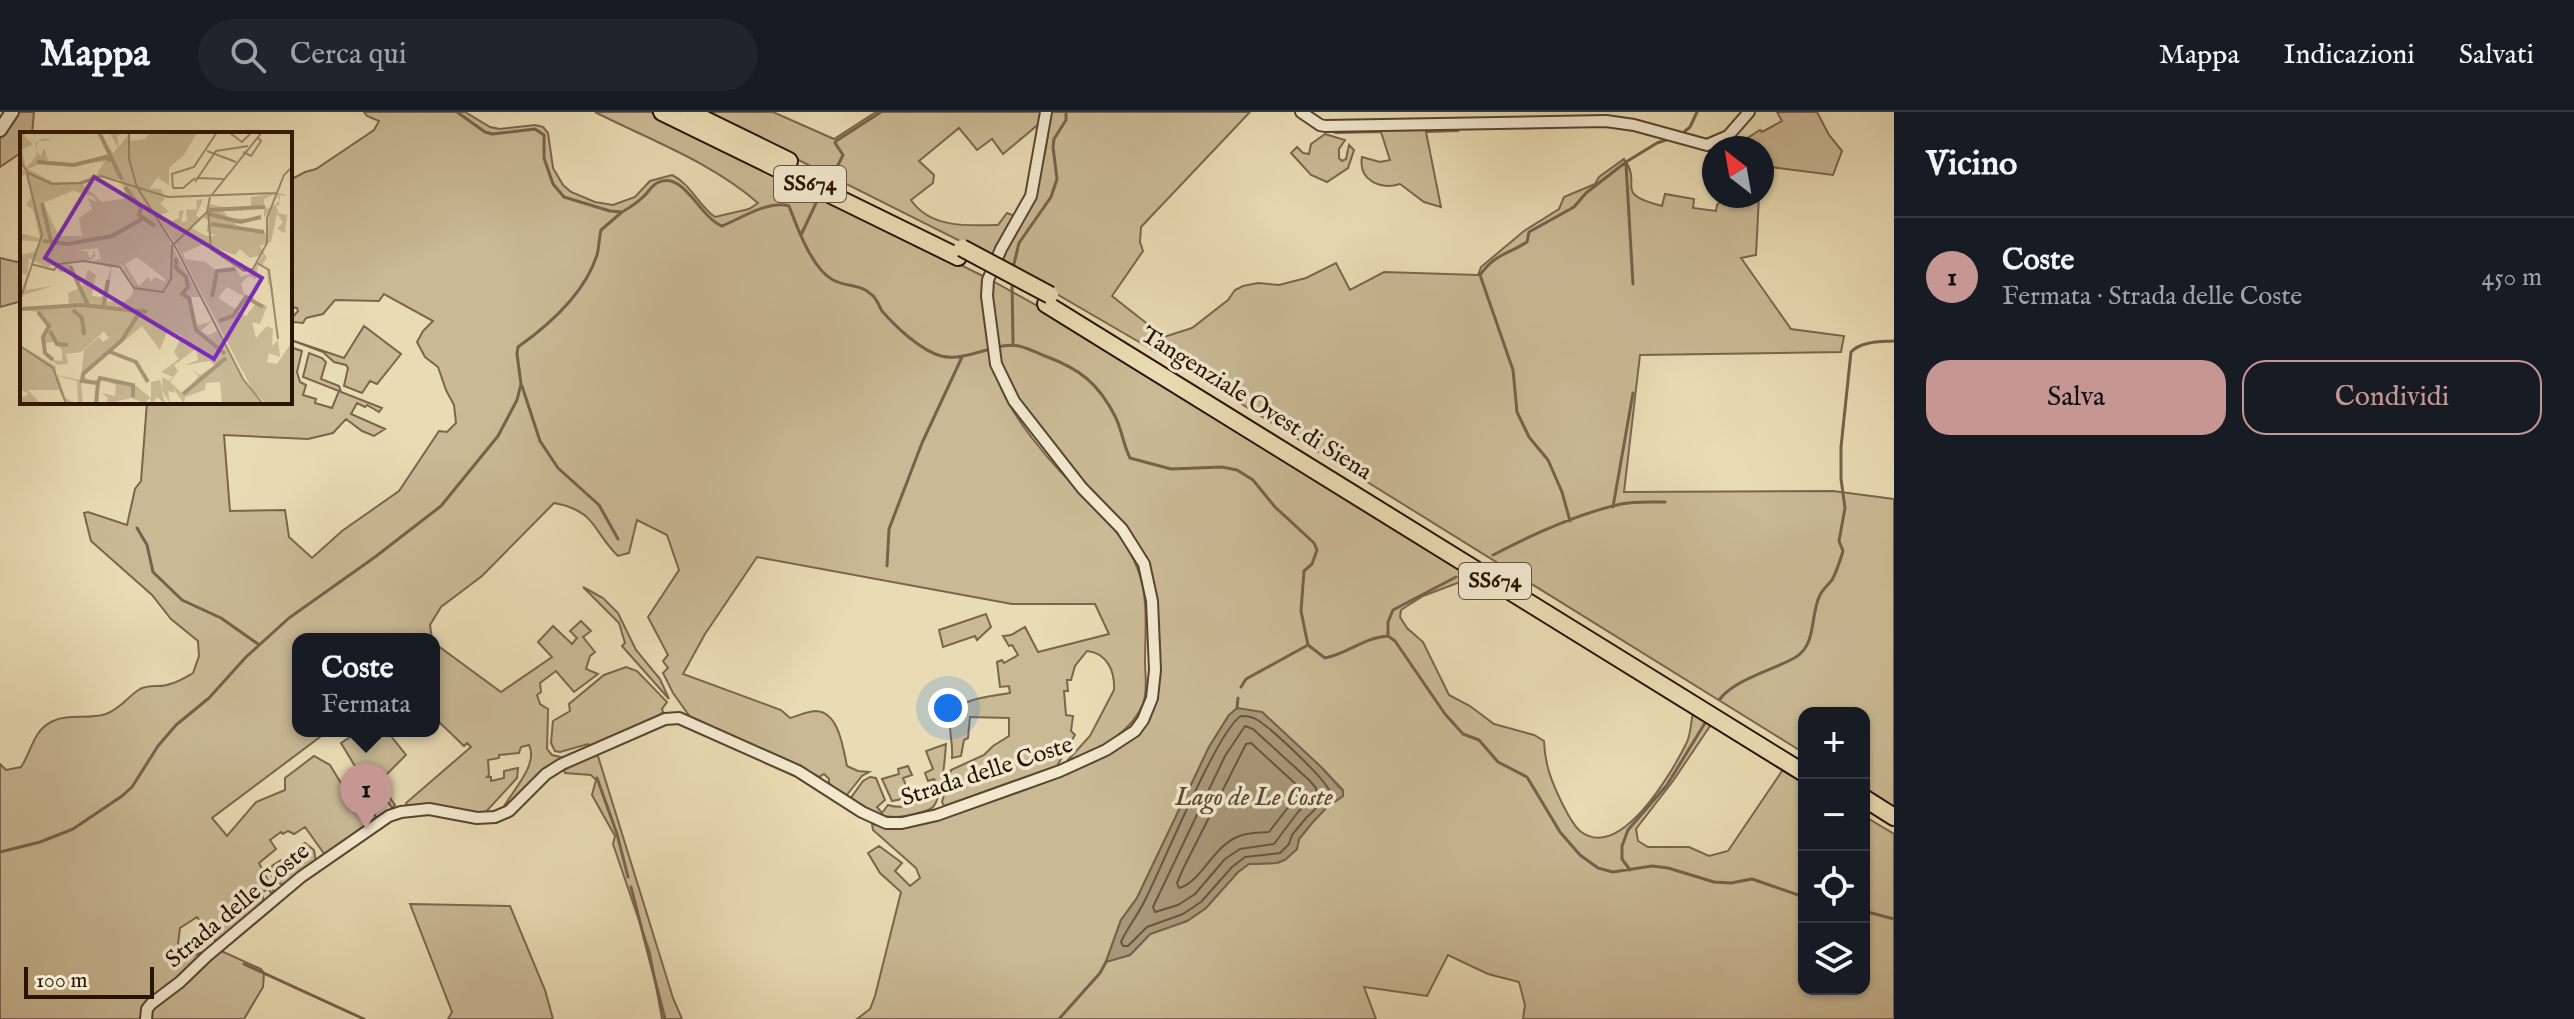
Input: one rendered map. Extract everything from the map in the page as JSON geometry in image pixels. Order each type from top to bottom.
[{"type":"highway","name":"Tangenziale Ovest di Siena","points":[[662,112],[960,253]]},
{"type":"highway","name":"Tangenziale Ovest di Siena","points":[[689,112],[960,253],[1190,385],[1798,757]]},
{"type":"highway","name":"Tangenziale Ovest di Siena","points":[[1190,385],[1798,769]]},
{"type":"highway","points":[[1870,802],[1894,817]]},
{"type":"highway","points":[[1870,814],[1894,828]]},
{"type":"street","points":[[0,130],[12,112]]},
{"type":"street","name":"Strada delle Coste","points":[[146,1019],[151,1004],[301,877],[389,816],[429,809],[477,818],[495,817],[509,811],[546,774],[562,764],[665,719],[679,718],[789,766],[819,782],[862,812],[886,823],[902,823],[937,815],[1060,771],[1106,750],[1135,731],[1150,707],[1155,670],[1152,601],[1144,564],[1122,529],[1082,488],[1014,401],[996,364],[991,332],[988,280],[1001,249],[1031,196],[1046,112]]},
{"type":"street","points":[[1301,112],[1325,126],[1606,121],[1634,125],[1704,145],[1718,142],[1734,130],[1749,112]]},
{"type":"shaded area","points":[[18,112],[34,112],[32,132],[20,132],[20,153],[0,167],[0,139]]},
{"type":"shaded area","points":[[364,112],[465,112],[490,127],[500,129],[543,127],[548,133],[553,168],[563,185],[571,192],[595,202],[613,205],[635,197],[650,181],[672,175],[715,217],[749,209],[758,203],[720,175],[595,112],[651,112],[985,277],[992,357],[1008,402],[1046,455],[1114,529],[1138,570],[1145,604],[1146,688],[1143,704],[1130,725],[1101,747],[1067,761],[1090,736],[1114,690],[1113,676],[1105,659],[1087,651],[1075,666],[1071,680],[1067,680],[1068,691],[1064,691],[1066,715],[1073,716],[1071,731],[1075,735],[1057,766],[944,806],[942,802],[951,770],[984,755],[1009,736],[1009,718],[970,717],[968,738],[964,740],[961,756],[952,758],[950,725],[957,709],[973,700],[1010,693],[1009,686],[1000,687],[997,662],[1002,660],[1004,663],[1018,655],[1003,636],[1025,627],[1038,652],[1109,634],[1095,604],[1012,604],[757,557],[705,634],[683,674],[781,710],[790,718],[816,711],[830,717],[839,732],[847,766],[869,772],[846,796],[829,784],[824,774],[819,777],[781,757],[693,721],[673,693],[663,673],[668,668],[663,661],[668,655],[648,617],[679,570],[667,535],[637,520],[629,553],[618,556],[586,517],[554,503],[482,576],[441,607],[430,625],[431,633],[292,633],[292,737],[320,737],[212,818],[227,836],[256,802],[285,790],[285,778],[314,756],[330,765],[353,803],[369,807],[379,821],[325,855],[305,827],[294,834],[281,832],[270,840],[276,849],[259,863],[275,894],[273,896],[268,888],[262,893],[264,902],[217,943],[197,917],[180,928],[178,944],[182,960],[208,950],[142,1009],[142,1019],[0,1019],[0,764],[6,770],[21,767],[36,737],[51,722],[106,714],[140,689],[167,685],[193,673],[199,656],[198,641],[91,541],[84,513],[127,525],[135,489],[141,481],[147,404],[292,404],[292,348],[302,351],[297,372],[300,382],[306,385],[303,395],[332,408],[339,391],[303,377],[309,353],[326,362],[321,379],[339,386],[341,392],[382,408],[379,412],[357,403],[351,414],[385,429],[374,436],[346,419],[333,433],[308,439],[224,435],[230,511],[285,510],[289,537],[312,558],[342,531],[399,491],[439,431],[447,432],[456,423],[454,405],[438,367],[425,357],[417,342],[433,321],[384,294],[379,301],[335,300],[323,314],[306,318],[303,323],[292,323],[298,311],[292,307],[292,179],[316,169],[374,130],[379,121]]},
{"type":"shaded area","points":[[703,112],[773,112],[834,139],[876,112],[1041,112],[1040,123],[1003,154],[992,139],[977,150],[959,128],[919,161],[934,175],[933,183],[911,200],[928,216],[950,223],[998,225],[1007,213],[1015,216],[992,257]]},
{"type":"shaded area","points":[[1051,112],[1250,112],[1141,227],[1143,251],[1112,296],[1164,337],[1192,328],[1243,286],[1258,283],[1279,285],[1306,278],[1336,263],[1350,290],[1384,272],[1478,275],[1481,267],[1524,231],[1559,209],[1564,197],[1595,184],[1599,177],[1624,159],[1629,168],[1633,193],[1647,201],[1662,206],[1665,194],[1694,199],[1693,208],[1716,211],[1716,208],[1758,208],[1756,255],[1741,258],[1791,329],[1844,336],[1841,352],[1640,355],[1624,492],[1833,491],[1894,499],[1894,809],[1870,794],[1870,707],[1798,707],[1798,749],[1182,367],[1000,261],[1035,198]]},
{"type":"shaded area","points":[[1777,112],[1817,112],[1842,151],[1833,175],[1774,168],[1774,136],[1751,136],[1782,121]]},
{"type":"shaded area","points":[[1456,126],[1458,131],[1426,132],[1441,207],[1424,202],[1400,184],[1378,184],[1363,172],[1362,157],[1380,162],[1390,160],[1381,132],[1331,131]]},
{"type":"shaded area","points":[[1325,134],[1345,140],[1339,149],[1342,161],[1346,159],[1349,145],[1354,150],[1348,168],[1327,182],[1311,175],[1291,153],[1297,147],[1309,154],[1311,144]]},
{"type":"shaded area","points":[[0,258],[20,263],[20,302],[0,307]]},
{"type":"shaded area","points":[[991,280],[1476,576],[1423,596],[1401,610],[1400,617],[1423,642],[1449,695],[1494,724],[1534,735],[1544,741],[1552,782],[1568,815],[1580,831],[1596,838],[1612,835],[1628,825],[1670,773],[1687,742],[1693,712],[1712,723],[1636,829],[1638,841],[1648,847],[1689,847],[1709,856],[1728,851],[1784,768],[1798,776],[1798,995],[1870,995],[1870,820],[1894,834],[1894,1019],[1523,1019],[1525,1005],[1519,982],[1488,974],[1448,955],[1427,996],[1364,987],[1376,1019],[857,1019],[870,1009],[875,996],[901,892],[880,873],[868,853],[879,846],[902,863],[895,871],[910,886],[920,878],[916,868],[873,830],[872,824],[885,827],[1106,755],[1153,706],[1149,571],[1108,507],[1062,459],[1016,400],[1002,371]],"holes":[[[1262,712],[1343,790],[1343,796],[1312,823],[1299,839],[1297,849],[1285,860],[1249,864],[1206,908],[1187,921],[1150,934],[1130,955],[1106,961],[1121,920],[1137,898],[1209,747],[1229,715]]]},
{"type":"shaded area","points":[[364,326],[401,354],[377,384],[370,381],[362,393],[344,386],[346,365],[292,340],[344,358]]},
{"type":"shaded area","points":[[583,587],[603,598],[618,613],[636,650],[660,679],[669,699],[622,646],[625,643],[619,623]]},
{"type":"shaded area","points":[[986,614],[991,627],[977,640],[975,636],[943,647],[939,630]]},
{"type":"shaded area","points":[[581,621],[591,631],[583,637],[595,652],[590,656],[586,669],[598,674],[574,692],[556,671],[540,683],[541,692],[537,695],[540,704],[548,709],[547,749],[552,755],[565,758],[502,810],[527,770],[531,753],[529,745],[521,747],[519,753],[499,755],[499,758],[488,760],[487,777],[491,777],[491,781],[504,778],[504,771],[518,768],[517,778],[483,815],[407,807],[406,803],[471,747],[467,743],[464,746],[440,723],[440,647],[501,692],[552,657],[538,642],[553,626],[572,644],[577,638],[570,631]]},
{"type":"shaded area","points":[[626,667],[637,671],[667,702],[663,712],[593,747],[588,744],[555,751],[551,743],[553,721],[570,711],[569,704],[604,675]]},
{"type":"shaded area","points":[[350,737],[392,737],[406,755],[381,780],[382,787],[395,805],[392,808],[388,802],[379,806],[341,743]]},
{"type":"shaded area","points":[[946,744],[941,786],[931,808],[905,816],[888,817],[850,799],[863,781],[870,777],[876,778],[885,800],[877,807],[882,813],[888,805],[907,806],[919,802],[937,786],[934,779],[928,781],[925,773],[933,769],[926,751]]},
{"type":"shaded area","points":[[597,753],[682,1019],[662,1019],[650,953],[613,844],[615,836],[592,795],[596,780],[591,775],[565,773],[563,767]]},
{"type":"shaded area","points":[[908,766],[912,775],[903,778],[909,793],[925,788],[927,794],[892,801],[882,779],[899,774],[898,769]]},
{"type":"shaded area","points":[[305,843],[314,850],[316,862],[284,885],[276,882],[270,873],[272,866],[281,860],[284,864],[304,850],[302,845]]},
{"type":"shaded area","points":[[410,904],[510,906],[545,990],[553,1019],[448,1019],[452,1012]]},
{"type":"shaded area","points":[[219,950],[264,973],[263,987],[244,1019],[148,1019],[148,1010]]},
{"type":"water","name":"Lago de Le Coste","points":[[1237,708],[1262,712],[1321,767],[1343,791],[1343,796],[1312,823],[1299,839],[1297,849],[1285,860],[1249,864],[1206,908],[1187,921],[1150,934],[1130,955],[1106,962],[1121,920],[1137,898],[1209,747],[1229,715]]},
{"type":"waterway","points":[[457,112],[492,134],[535,129],[544,135],[544,158],[553,184],[564,197],[610,211],[622,212],[655,184],[666,180],[683,188],[706,214],[722,226],[772,205],[789,206],[806,247],[825,275],[868,291],[882,311],[917,343],[947,357],[966,356],[990,349]]},
{"type":"waterway","points":[[833,175],[843,155],[836,141],[881,112]]},
{"type":"waterway","points":[[1013,268],[1019,243],[1051,197],[1057,179],[1054,139],[1066,120],[1066,112]]},
{"type":"waterway","points":[[1685,131],[1697,112]]},
{"type":"waterway","points":[[1570,521],[1548,460],[1529,437],[1517,412],[1513,370],[1480,275],[1497,258],[1527,242],[1529,232],[1574,207],[1586,193],[1626,162],[1666,140]]},
{"type":"waterway","points":[[1626,164],[1633,284]]},
{"type":"waterway","points":[[801,235],[818,199]]},
{"type":"waterway","points":[[0,852],[40,842],[73,829],[122,796],[132,787],[158,746],[176,725],[209,698],[246,657],[289,618],[441,506],[498,436],[517,400],[521,384],[518,347],[542,329],[575,295],[597,255],[601,230],[622,212]]},
{"type":"waterway","points":[[1012,280],[1013,343]]},
{"type":"waterway","points":[[1720,699],[1745,680],[1796,657],[1807,644],[1817,603],[1834,577],[1843,551],[1839,541],[1845,508],[1841,447],[1851,352],[1865,344],[1894,341]]},
{"type":"waterway","points":[[997,347],[1011,345],[1027,348],[1087,378],[1115,416],[1130,458],[1171,469],[1222,467],[1237,470],[1253,480],[1275,507],[1314,543],[1317,550],[1312,564],[1304,571],[1301,611],[1308,645],[1325,658],[1380,637],[1388,636],[1395,641],[1445,714],[1463,734],[1479,740],[1498,762],[1527,777],[1560,832],[1580,855],[1598,868],[1613,872],[1652,866],[1714,882],[1752,879],[1798,895]]},
{"type":"waterway","points":[[887,566],[889,529],[922,443],[962,357]]},
{"type":"waterway","points":[[522,386],[540,441],[558,468],[599,505],[618,539]]},
{"type":"waterway","points":[[1613,507],[1633,393]]},
{"type":"waterway","points":[[1493,555],[1539,532],[1588,513],[1626,503],[1665,502]]},
{"type":"waterway","points":[[137,528],[147,545],[153,572],[182,600],[221,618],[258,644]]},
{"type":"waterway","points":[[1388,636],[1388,622],[1393,610],[1456,577]]},
{"type":"waterway","points":[[1241,687],[1246,679],[1308,645]]},
{"type":"waterway","points":[[1237,708],[1238,698]]},
{"type":"waterway","points":[[1630,870],[1622,859],[1622,846],[1628,830],[1667,785],[1705,723]]},
{"type":"waterway","points":[[597,778],[628,877]]},
{"type":"waterway","points":[[631,887],[665,1019]]},
{"type":"waterway","points":[[1870,913],[1894,919]]},
{"type":"waterway","points":[[1059,1019],[1106,962]]},
{"type":"waterway","points":[[244,964],[364,1019]]},
{"type":"place","name":"Coste","points":[[366,829]]}]
